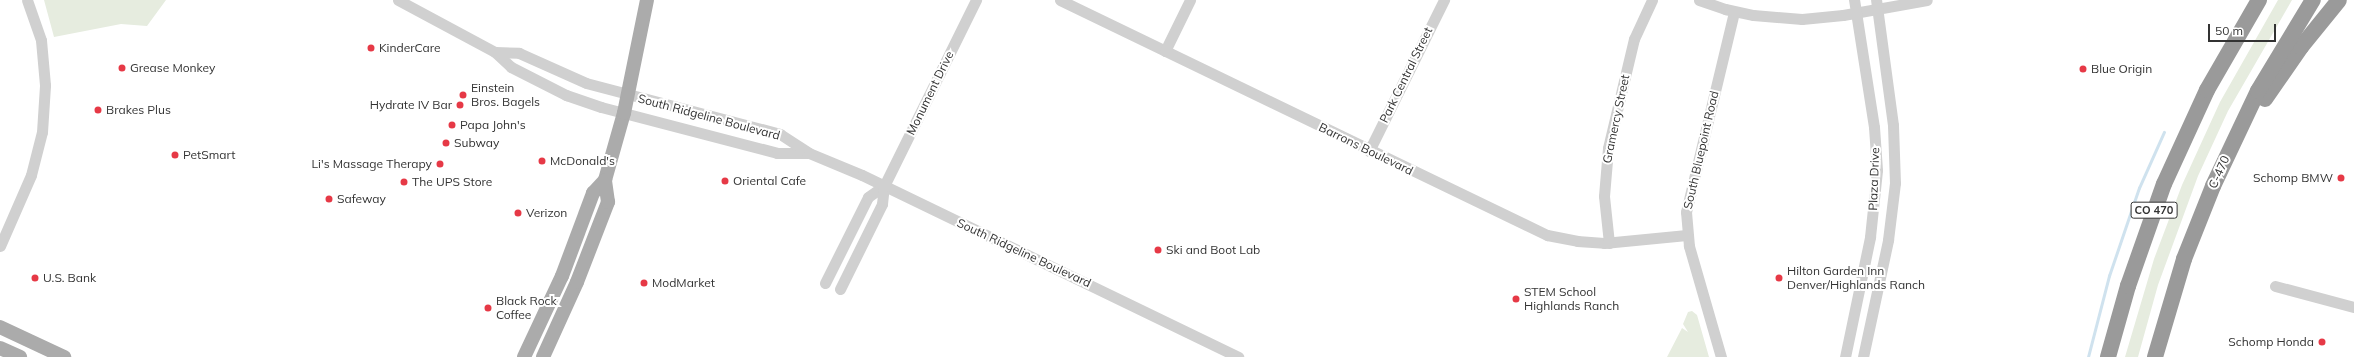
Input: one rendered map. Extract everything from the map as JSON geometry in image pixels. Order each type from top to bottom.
[{"type":"highway","points":[[2218,71],[2226,39],[2249,0]]},
{"type":"highway","name":"CO 470","points":[[2108,357],[2128,286],[2155,207],[2184,137],[2218,71],[2259,0]]},
{"type":"highway","name":"C-470","points":[[2155,357],[2190,244],[2213,186],[2247,114],[2313,0]]},
{"type":"highway","points":[[2190,244],[2202,225],[2230,163],[2259,109],[2301,47],[2339,0]]},
{"type":"main road","points":[[543,357],[577,282],[608,202],[605,180],[628,96],[647,0]]},
{"type":"main road","points":[[524,357],[562,276],[593,193],[605,180]]},
{"type":"main road","points":[[0,327],[64,357]]},
{"type":"main road","points":[[0,348],[20,357]]},
{"type":"street","points":[[0,246],[31,175],[42,132],[45,85],[41,40],[27,0]]},
{"type":"street","points":[[398,0],[496,52]]},
{"type":"street","name":"Monument Drive","points":[[840,289],[882,204],[884,186],[976,0]]},
{"type":"street","name":"Barrons Boulevard","points":[[1060,0],[1537,231],[1566,240],[1609,243],[1687,235]]},
{"type":"street","points":[[1165,51],[1190,0]]},
{"type":"street","name":"Park Central Street","points":[[1370,151],[1444,0]]},
{"type":"street","name":"Gramercy Street","points":[[1609,243],[1604,196],[1609,140],[1634,39],[1652,0]]},
{"type":"street","points":[[1699,0],[1734,12],[1792,19],[1857,13],[1877,4],[1927,0]]},
{"type":"street","name":"Plaza Drive","points":[[1845,357],[1870,237],[1877,170],[1874,126],[1854,0]]},
{"type":"street","name":"Plaza Drive","points":[[1863,357],[1888,240],[1895,183],[1893,125],[1877,4]]},
{"type":"street","name":"South Bluepoint Road","points":[[1721,357],[1687,235],[1686,212],[1690,188],[1734,12]]},
{"type":"street","name":"South Ridgeline Boulevard","points":[[496,52],[519,53],[573,78],[628,96],[780,134],[808,153],[884,186],[1238,357]]},
{"type":"street","name":"South Ridgeline Boulevard","points":[[496,52],[511,67],[566,95],[624,113],[777,153],[808,153]]},
{"type":"street","name":"Monument Drive","points":[[825,283],[868,197],[884,186]]},
{"type":"street","points":[[2275,286],[2354,307]]},
{"type":"shaded area","points":[[44,0],[166,0],[147,26],[121,24],[54,37]]},
{"type":"shaded area","points":[[2278,0],[2292,0],[2228,111],[2198,176],[2158,285],[2138,357],[2125,357],[2154,259],[2182,185],[2220,102]]},
{"type":"shaded area","points":[[1692,311],[1697,315],[1709,357],[1667,357],[1682,328],[1688,332],[1683,324],[1688,312]]},
{"type":"waterway","points":[[2088,357],[2109,276],[2139,188],[2164,132]]},
{"type":"place","name":"KinderCare","points":[[371,48]]},
{"type":"place","name":"Grease Monkey","points":[[122,68]]},
{"type":"place","name":"Blue Origin","points":[[2083,69]]},
{"type":"place","name":"Einstein Bros. Bagels","points":[[463,95]]},
{"type":"place","name":"Hydrate IV Bar","points":[[460,105]]},
{"type":"place","name":"Brakes Plus","points":[[98,110]]},
{"type":"place","name":"Papa John's","points":[[452,125]]},
{"type":"place","name":"Subway","points":[[446,143]]},
{"type":"place","name":"PetSmart","points":[[175,155]]},
{"type":"place","name":"McDonald's","points":[[542,161]]},
{"type":"place","name":"Li's Massage Therapy","points":[[440,164]]},
{"type":"place","name":"Schomp BMW","points":[[2341,178]]},
{"type":"place","name":"Oriental Cafe","points":[[725,181]]},
{"type":"place","name":"The UPS Store","points":[[404,182]]},
{"type":"place","name":"Safeway","points":[[329,199]]},
{"type":"place","name":"Verizon","points":[[518,213]]},
{"type":"place","name":"Ski and Boot Lab","points":[[1158,250]]},
{"type":"place","name":"U.S. Bank","points":[[35,278]]},
{"type":"place","name":"Hilton Garden Inn Denver/Highlands Ranch","points":[[1779,278]]},
{"type":"place","name":"ModMarket","points":[[644,283]]},
{"type":"place","name":"STEM School Highlands Ranch","points":[[1516,299]]},
{"type":"place","name":"Black Rock Coffee","points":[[488,308]]},
{"type":"place","name":"Schomp Honda","points":[[2322,342]]}]
